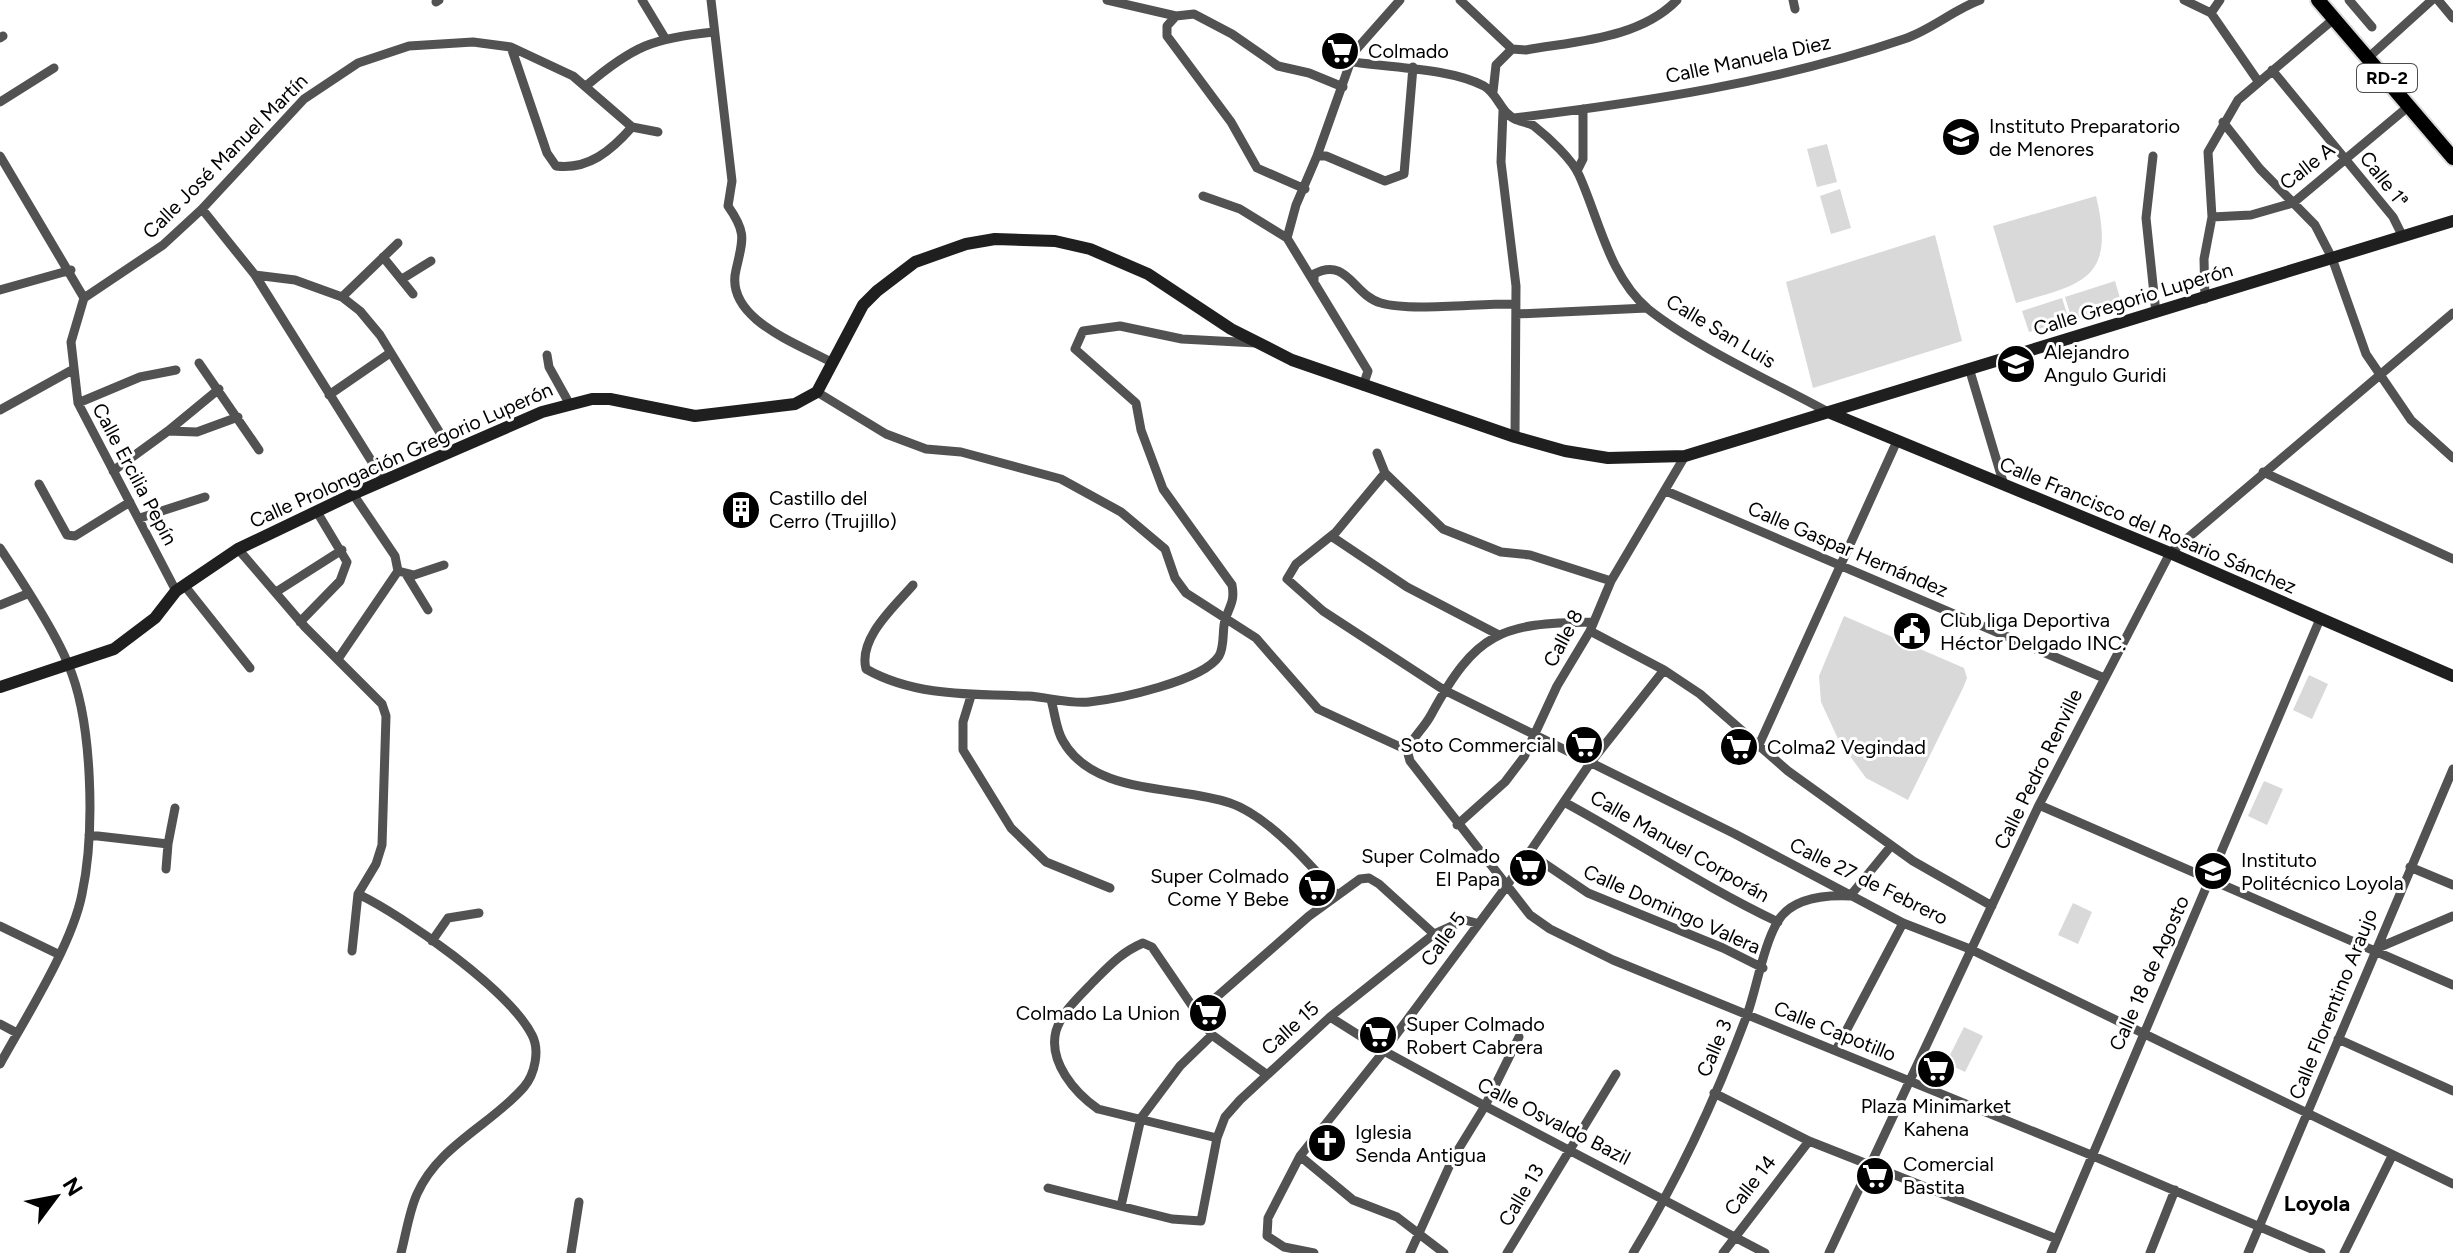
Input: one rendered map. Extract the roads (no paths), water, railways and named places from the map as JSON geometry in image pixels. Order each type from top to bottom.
[{"type":"main road","name":"RD-2","points":[[2318,0],[2453,158]]},
{"type":"street","points":[[642,0],[665,38]]},
{"type":"street","points":[[711,0],[732,181],[728,206],[742,226],[743,249],[735,272],[735,292],[750,315],[833,363]]},
{"type":"street","points":[[1107,0],[1176,16],[1194,14],[1232,34],[1278,66],[1309,73],[1343,87]]},
{"type":"street","points":[[1287,238],[1296,205],[1305,189],[1357,48],[1400,0]]},
{"type":"street","points":[[1460,0],[1512,49]]},
{"type":"street","points":[[1493,92],[1496,65],[1512,49],[1612,35],[1648,20],[1677,0]]},
{"type":"street","name":"Calle Manuela Diez","points":[[1513,118],[1766,78],[1909,38],[1954,10],[1980,0]]},
{"type":"street","points":[[2184,0],[2211,13],[2258,81]]},
{"type":"street","points":[[2211,13],[2220,0]]},
{"type":"street","points":[[2349,0],[2372,27]]},
{"type":"street","points":[[2369,57],[2432,0]]},
{"type":"street","points":[[2438,0],[2453,18]]},
{"type":"street","points":[[1176,16],[1167,26],[1167,36],[1231,122],[1257,168],[1305,189]]},
{"type":"street","points":[[2205,299],[2204,259],[2212,217],[2208,152],[2238,100],[2335,18]]},
{"type":"street","points":[[586,86],[620,58],[665,38],[714,32]]},
{"type":"street","name":"Calle José Manuel Martín","points":[[84,298],[163,245],[202,209],[304,99],[336,75],[409,46],[473,42],[511,47],[573,76],[632,127]]},
{"type":"street","points":[[511,47],[547,153],[556,166],[578,169],[615,146],[632,127],[658,132]]},
{"type":"street","points":[[1354,62],[1413,67],[1480,84],[1493,92],[1503,111],[1532,124],[1577,171],[1583,159],[1583,109]]},
{"type":"street","points":[[1317,156],[1326,156],[1385,181],[1404,174],[1413,67]]},
{"type":"street","points":[[0,102],[54,68]]},
{"type":"street","name":"Calle 1ª","points":[[2272,70],[2393,217],[2403,237]]},
{"type":"street","name":"Calle A","points":[[2212,217],[2251,215],[2293,203],[2409,106]]},
{"type":"street","points":[[1503,111],[1501,162],[1516,309],[1515,437]]},
{"type":"street","points":[[2223,122],[2315,225],[2332,258],[2352,321],[2380,374],[2411,420],[2453,458]]},
{"type":"street","points":[[0,156],[71,270],[84,298]]},
{"type":"street","points":[[2153,156],[2146,218],[2156,313]]},
{"type":"street","name":"Calle San Luis","points":[[1577,171],[1604,241],[1647,308],[1724,356],[1828,412]]},
{"type":"street","points":[[1203,196],[1240,209],[1287,238],[1368,371],[1363,386]]},
{"type":"street","points":[[202,209],[255,275],[384,481]]},
{"type":"street","name":"Calle Gregorio Luperón","points":[[1685,456],[2453,221]]},
{"type":"street","points":[[1685,456],[1608,458],[1565,451],[1363,386],[1256,343],[1148,274],[1116,259],[1055,241],[995,239],[966,244],[915,262],[863,305],[817,392],[886,434],[926,449],[961,452],[1061,479],[1121,512],[1165,549],[1175,578],[1186,593],[1256,638],[1318,709],[1407,750],[1455,671],[1497,634],[1538,623],[1591,627],[1700,694],[1758,747],[1891,846],[1992,906]]},
{"type":"street","points":[[342,297],[398,243]]},
{"type":"street","points":[[383,257],[413,294]]},
{"type":"street","points":[[402,279],[431,261]]},
{"type":"street","points":[[1314,283],[1314,274],[1330,269],[1341,271],[1377,303],[1404,307],[1647,308]]},
{"type":"street","points":[[0,290],[71,270]]},
{"type":"street","points":[[255,275],[295,280],[342,297],[380,335],[451,451]]},
{"type":"street","name":"Calle Ercilia Pepín","points":[[84,298],[75,320],[72,370],[78,403],[180,588],[250,668]]},
{"type":"street","name":"Calle Pedro Renville","points":[[1829,1253],[2039,805],[2170,553],[2453,313]]},
{"type":"street","points":[[913,585],[877,626],[864,660],[866,669],[911,687],[971,696],[1088,702],[1198,674],[1220,655],[1225,619],[1235,599],[1232,585],[1163,489],[1141,430],[1136,403],[1075,349],[1083,331],[1120,326],[1182,339],[1256,343]]},
{"type":"street","points":[[329,395],[390,353]]},
{"type":"street","points":[[547,355],[549,367],[569,403]]},
{"type":"street","points":[[199,363],[259,450]]},
{"type":"street","points":[[1969,368],[2004,485]]},
{"type":"street","points":[[0,410],[72,370]]},
{"type":"street","points":[[78,403],[140,377],[176,370]]},
{"type":"street","points":[[113,471],[219,389]]},
{"type":"street","name":"Calle Prolongación Gregorio Luperón","points":[[0,687],[128,641],[155,618],[180,588],[238,549],[353,494],[569,403],[610,399],[671,414],[718,415],[795,404],[817,392]]},
{"type":"street","name":"Calle Francisco del Rosario Sánchez","points":[[1828,412],[2170,553],[2453,676]]},
{"type":"street","points":[[168,431],[197,432],[238,417]]},
{"type":"street","points":[[1758,747],[1897,441]]},
{"type":"street","points":[[1377,453],[1385,473],[1443,529],[1501,552],[1530,555],[1611,581]]},
{"type":"street","name":"Calle 8","points":[[1457,825],[1505,782],[1524,757],[1591,627],[1611,581],[1685,456]]},
{"type":"street","points":[[2263,472],[2453,559]]},
{"type":"street","points":[[1385,473],[1331,536],[1407,587],[1497,634]]},
{"type":"street","points":[[39,484],[67,535],[75,536],[130,502]]},
{"type":"street","name":"Calle Gaspar Hernández","points":[[1666,491],[2104,678]]},
{"type":"street","points":[[353,494],[428,610]]},
{"type":"street","points":[[140,518],[205,497]]},
{"type":"street","points":[[300,622],[340,581],[347,562],[317,512]]},
{"type":"street","name":"Calle 27 de Febrero","points":[[1331,536],[1296,564],[1287,579],[1323,611],[1444,690],[1903,923],[1970,949],[2143,1031],[2453,1184]]},
{"type":"street","points":[[0,548],[69,664],[88,748],[89,835],[82,896],[58,954],[0,1064]]},
{"type":"street","points":[[238,549],[300,622],[374,694],[386,716],[382,845],[376,864],[358,894],[352,951]]},
{"type":"street","points":[[276,592],[342,550]]},
{"type":"street","points":[[402,572],[421,574],[444,565]]},
{"type":"street","points":[[338,659],[402,572]]},
{"type":"street","points":[[0,605],[27,594]]},
{"type":"street","name":"Calle 18 de Agosto","points":[[2051,1253],[2320,619]]},
{"type":"street","name":"Calle 5","points":[[1314,1253],[1284,1247],[1267,1236],[1268,1218],[1300,1156],[1384,1051],[1476,923],[1506,887],[1591,762],[1664,670]]},
{"type":"street","points":[[971,696],[963,722],[963,750],[1011,828],[1046,862],[1110,888]]},
{"type":"street","points":[[1051,700],[1061,739],[1075,759],[1122,781],[1231,803],[1256,816],[1310,865],[1336,894]]},
{"type":"street","name":"Calle Capotillo","points":[[1407,750],[1410,761],[1506,887],[1530,915],[1550,929],[1613,960],[2091,1155],[2321,1253]]},
{"type":"street","name":"Calle Florentino Araujo","points":[[2248,1253],[2373,950],[2452,772]]},
{"type":"street","name":"Calle Manuel Corporán","points":[[1564,802],[1650,849],[1702,883],[1778,922]]},
{"type":"street","points":[[2039,805],[2211,877],[2453,985]]},
{"type":"street","points":[[166,869],[175,808]]},
{"type":"street","points":[[89,835],[168,844]]},
{"type":"street","points":[[1778,922],[1789,910],[1816,898],[1850,896],[1891,846]]},
{"type":"street","name":"Calle Domingo Valera","points":[[1529,853],[1588,893],[1723,948],[1763,968]]},
{"type":"street","points":[[2410,867],[2453,885]]},
{"type":"street","points":[[1196,1015],[1336,894],[1360,879],[1369,878],[1434,934]]},
{"type":"street","points":[[358,894],[432,941],[507,1001],[534,1038],[536,1058],[526,1086],[447,1152],[417,1193],[401,1253]]},
{"type":"street","points":[[432,941],[448,918],[479,913]]},
{"type":"street","points":[[2373,950],[2453,916]]},
{"type":"street","name":"Calle 15","points":[[1121,1206],[1172,1219],[1201,1221],[1217,1138],[1225,1117],[1266,1074],[1330,1017],[1434,934],[1465,920],[1476,923]]},
{"type":"street","name":"Calle 3","points":[[1633,1253],[1666,1199],[1714,1093],[1747,1015],[1778,922]]},
{"type":"street","points":[[1836,1050],[1903,923]]},
{"type":"street","points":[[0,926],[58,954]]},
{"type":"street","points":[[1217,1138],[1098,1109],[1081,1098],[1061,1069],[1056,1051],[1056,1030],[1072,1003],[1123,952],[1143,943],[1152,947],[1166,965],[1212,1035],[1266,1074]]},
{"type":"street","name":"Calle Osvaldo Bazil","points":[[1330,1017],[1384,1051],[1485,1106],[1765,1253]]},
{"type":"street","points":[[0,1024],[17,1033]]},
{"type":"street","points":[[1048,1188],[1121,1206],[1141,1118],[1180,1066],[1212,1035]]},
{"type":"street","points":[[1410,1253],[1453,1158],[1485,1106],[1519,1037]]},
{"type":"street","points":[[2338,1039],[2453,1091]]},
{"type":"street","name":"Calle 13","points":[[1507,1253],[1616,1074]]},
{"type":"street","points":[[1714,1093],[1809,1141],[2057,1239]]},
{"type":"street","name":"Calle 14","points":[[1723,1253],[1733,1236],[1809,1141]]},
{"type":"street","points":[[1300,1156],[1353,1200],[1397,1217],[1444,1253]]},
{"type":"street","points":[[2344,1253],[2392,1156]]},
{"type":"street","points":[[2150,1253],[2175,1190]]},
{"type":"street","points":[[571,1253],[579,1202]]},
{"type":"place","name":"Colmado","points":[[1340,51]]},
{"type":"place","name":"Instituto Preparatorio de Menores","points":[[1961,137]]},
{"type":"place","name":"Alejandro Angulo Guridi","points":[[2016,364]]},
{"type":"place","name":"Castillo del Cerro (Trujillo)","points":[[741,510]]},
{"type":"place","name":"Club liga Deportiva Héctor Delgado INC.","points":[[1912,631]]},
{"type":"place","name":"Soto Commercial","points":[[1584,745]]},
{"type":"place","name":"Colma2 Vegindad","points":[[1739,747]]},
{"type":"place","name":"Super Colmado El Papa","points":[[1528,868]]},
{"type":"place","name":"Instituto Politécnico Loyola","points":[[2213,871]]},
{"type":"place","name":"Super Colmado Come Y Bebe","points":[[1317,888]]},
{"type":"place","name":"Colmado La Union","points":[[1208,1013]]},
{"type":"place","name":"Super Colmado Robert Cabrera","points":[[1378,1035]]},
{"type":"place","name":"Plaza Minimarket Kahena","points":[[1936,1069]]},
{"type":"place","name":"Iglesia Senda Antigua","points":[[1327,1143]]},
{"type":"place","name":"Comercial Bastita","points":[[1875,1176]]},
{"type":"district","name":"Loyola","points":[[2317,1203]]}]
